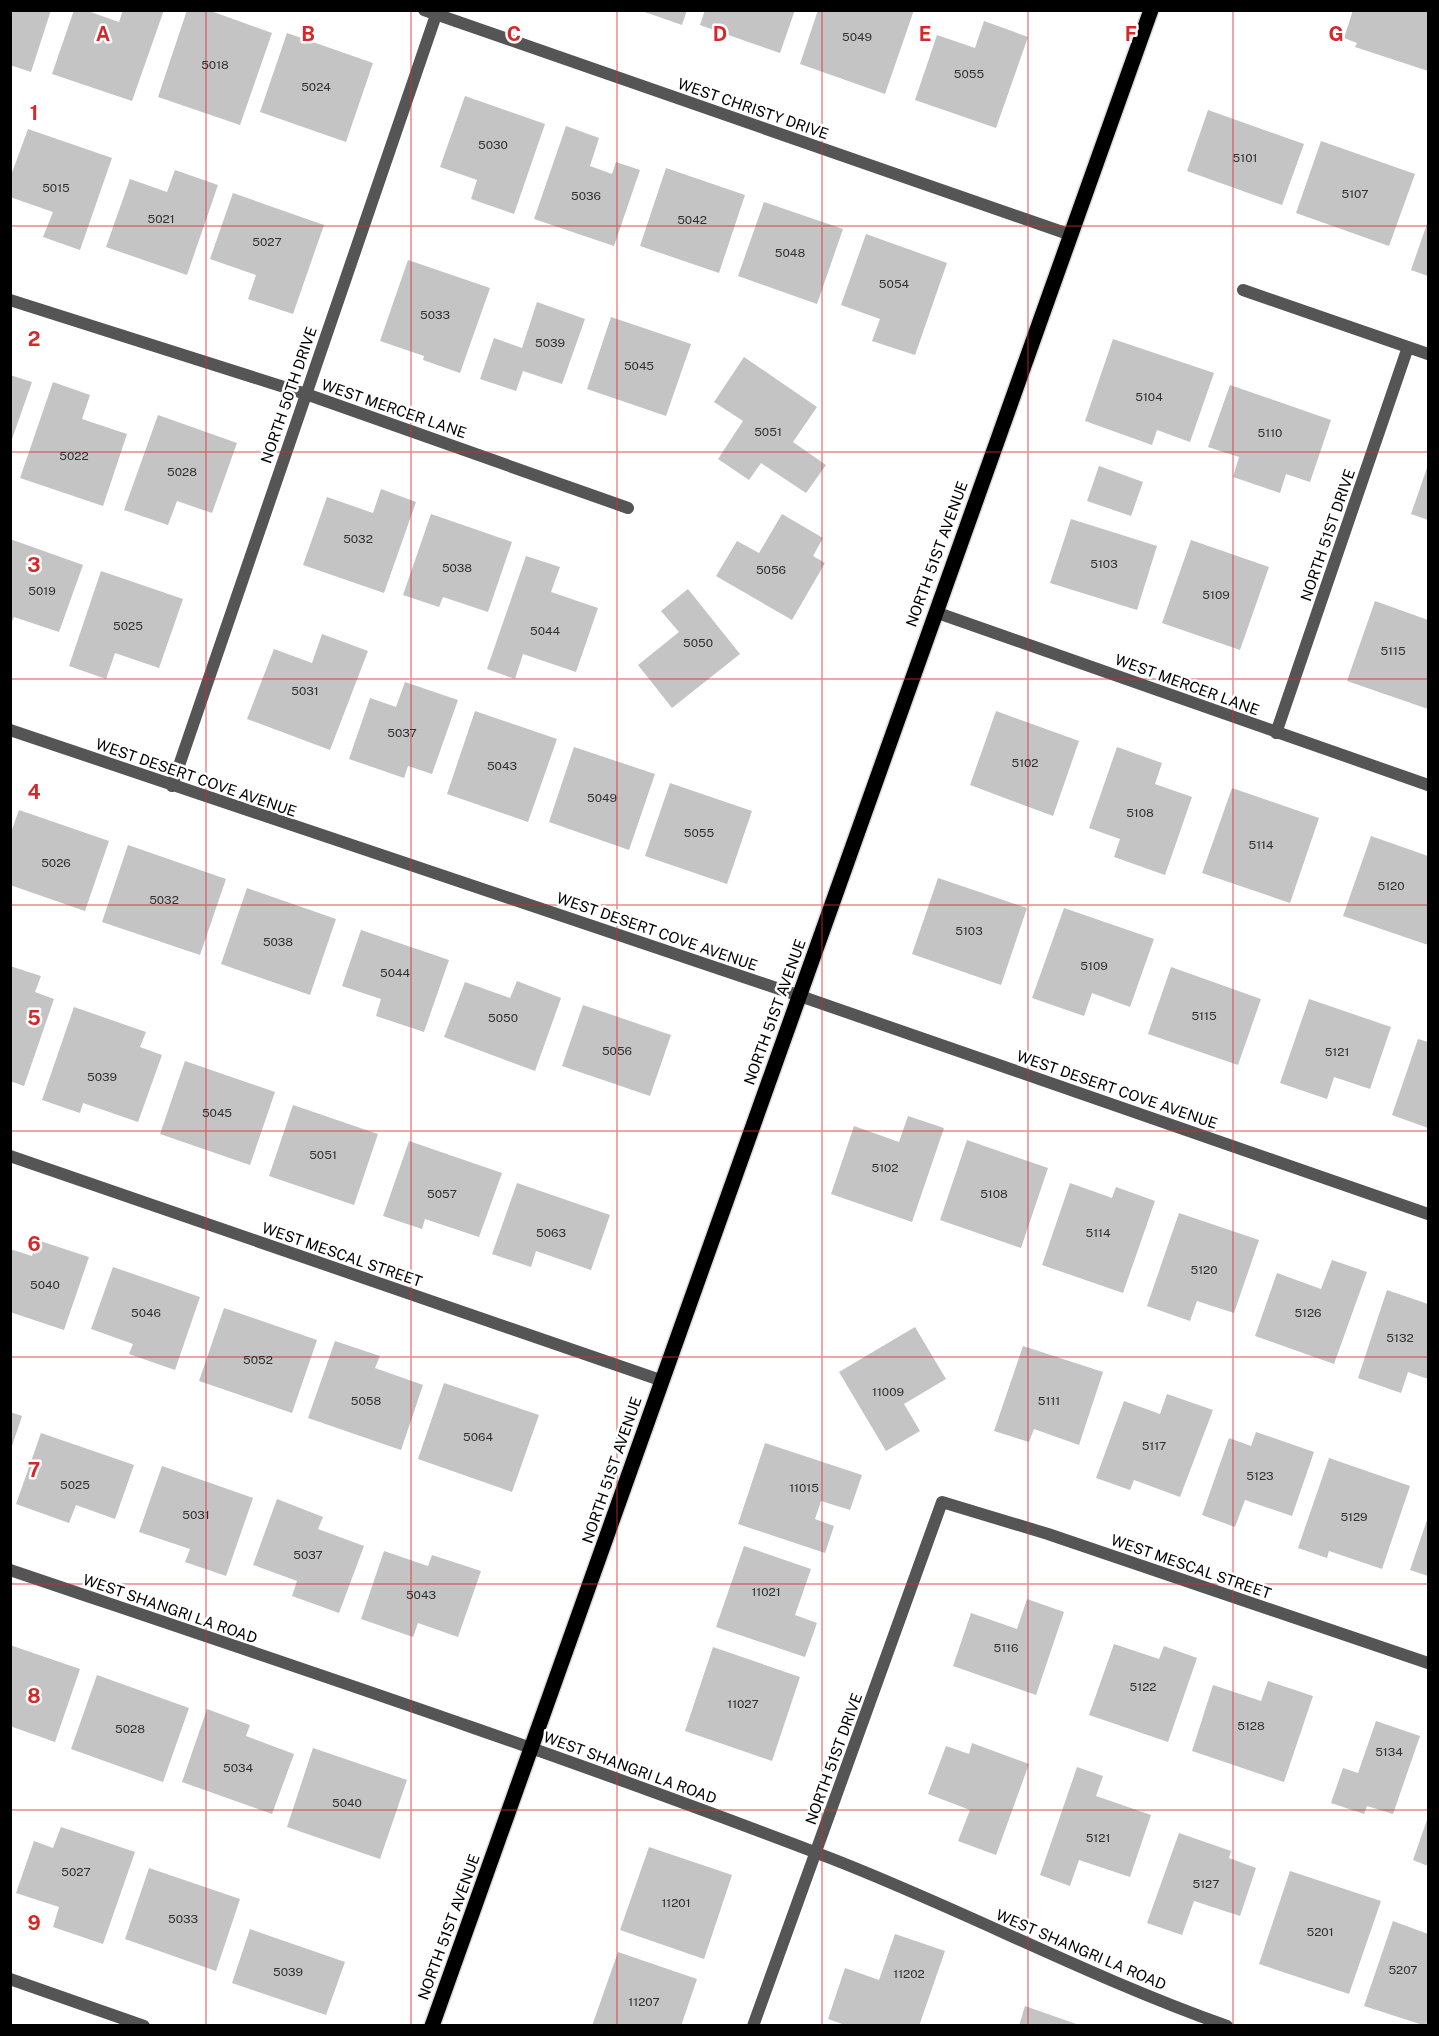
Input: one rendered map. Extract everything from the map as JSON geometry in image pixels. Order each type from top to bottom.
[{"type":"main road","name":"NORTH 51ST AVENUE","points":[[432,2025],[533,1749],[935,612],[1151,10]]},
{"type":"street","name":"WEST CHRISTY DRIVE","points":[[430,13],[1071,235]]},
{"type":"street","name":"NORTH 50TH DRIVE","points":[[172,786],[306,394],[430,13]]},
{"type":"street","points":[[1243,290],[1428,354]]},
{"type":"street","name":"WEST MERCER LANE","points":[[10,300],[306,394],[628,508]]},
{"type":"street","name":"NORTH 51ST DRIVE","points":[[1276,733],[1408,347]]},
{"type":"street","name":"WEST MERCER LANE","points":[[935,612],[1428,785]]},
{"type":"street","name":"WEST DESERT COVE AVENUE","points":[[10,729],[172,786],[800,996],[1428,1214]]},
{"type":"street","name":"WEST MESCAL STREET","points":[[10,1156],[663,1381]]},
{"type":"street","name":"NORTH 51ST DRIVE","points":[[753,2025],[942,1502]]},
{"type":"street","name":"WEST MESCAL STREET","points":[[942,1502],[1048,1534],[1428,1663]]},
{"type":"street","name":"WEST SHANGRI LA ROAD","points":[[10,1570],[533,1749],[816,1853],[873,1875],[1199,2021],[1227,2025]]},
{"type":"street","points":[[10,1978],[138,2024]]},
{"type":"building","points":[[10,10],[51,10],[31,72],[10,65]]},
{"type":"building","points":[[74,10],[85,10],[119,22],[123,10],[164,10],[132,101],[52,74]]},
{"type":"building","points":[[187,10],[208,10],[272,33],[240,125],[158,97]]},
{"type":"building","points":[[639,10],[687,10],[682,25]]},
{"type":"building","points":[[705,10],[795,10],[780,53],[700,25]]},
{"type":"building","points":[[818,10],[914,10],[885,94],[800,64]]},
{"type":"building","points":[[1353,10],[1428,10],[1428,71],[1355,47],[1357,43],[1344,38]]},
{"type":"building","points":[[984,21],[1028,37],[996,128],[915,100],[937,35],[975,48]]},
{"type":"building","points":[[287,33],[373,63],[346,142],[260,112]]},
{"type":"building","points":[[465,96],[545,124],[514,214],[471,199],[477,180],[440,167]]},
{"type":"building","points":[[1208,110],[1304,144],[1282,205],[1187,171]]},
{"type":"building","points":[[566,126],[599,138],[590,166],[612,174],[616,162],[640,170],[614,246],[534,219]]},
{"type":"building","points":[[28,129],[112,158],[80,250],[43,237],[53,212],[10,197],[10,178]]},
{"type":"building","points":[[1321,141],[1415,174],[1389,246],[1296,213]]},
{"type":"building","points":[[666,168],[745,195],[719,273],[640,246]]},
{"type":"building","points":[[175,170],[218,185],[187,275],[106,247],[130,179],[167,192]]},
{"type":"building","points":[[233,193],[324,225],[293,314],[248,299],[256,275],[210,259]]},
{"type":"building","points":[[764,202],[843,229],[817,304],[738,276]]},
{"type":"building","points":[[1428,221],[1428,276],[1411,270]]},
{"type":"building","points":[[866,234],[947,263],[915,355],[872,341],[880,319],[841,305]]},
{"type":"building","points":[[408,260],[490,288],[460,373],[423,360],[424,356],[380,341]]},
{"type":"building","points":[[537,302],[585,319],[562,384],[523,371],[516,391],[480,379],[494,338],[522,348]]},
{"type":"building","points":[[611,317],[691,344],[666,416],[587,389]]},
{"type":"building","points":[[1113,339],[1214,373],[1190,442],[1157,430],[1152,445],[1085,421]]},
{"type":"building","points":[[744,357],[817,407],[793,442],[826,465],[806,493],[761,463],[749,480],[718,459],[743,421],[714,402]]},
{"type":"building","points":[[10,375],[32,382],[11,442],[10,442]]},
{"type":"building","points":[[53,382],[90,395],[82,419],[127,434],[103,506],[20,478]]},
{"type":"building","points":[[1230,385],[1331,420],[1310,482],[1286,474],[1280,493],[1233,477],[1239,457],[1208,447]]},
{"type":"building","points":[[158,415],[237,443],[212,513],[177,501],[168,525],[124,510]]},
{"type":"building","points":[[1428,465],[1428,520],[1411,514]]},
{"type":"building","points":[[1099,466],[1143,482],[1131,516],[1087,501]]},
{"type":"building","points":[[381,489],[416,502],[384,593],[303,565],[327,497],[373,513]]},
{"type":"building","points":[[431,514],[512,542],[488,612],[443,597],[439,607],[403,595]]},
{"type":"building","points":[[782,514],[823,538],[813,556],[825,563],[792,620],[716,576],[737,541],[759,553]]},
{"type":"building","points":[[1071,519],[1157,546],[1137,610],[1050,583]]},
{"type":"building","points":[[10,539],[83,565],[59,632],[14,617],[10,626]]},
{"type":"building","points":[[1191,540],[1269,567],[1240,650],[1162,623]]},
{"type":"building","points":[[526,556],[560,567],[551,592],[598,608],[576,672],[523,654],[515,679],[487,669]]},
{"type":"building","points":[[101,571],[183,599],[159,668],[115,653],[106,679],[69,666]]},
{"type":"building","points":[[688,589],[740,654],[672,708],[638,665],[679,632],[661,611]]},
{"type":"building","points":[[1375,601],[1428,620],[1428,709],[1347,681]]},
{"type":"building","points":[[322,634],[368,651],[330,750],[247,719],[274,649],[312,663]]},
{"type":"building","points":[[405,682],[458,700],[432,774],[408,766],[404,778],[349,759],[370,698],[396,707]]},
{"type":"building","points":[[475,711],[557,739],[528,822],[447,794]]},
{"type":"building","points":[[996,711],[1079,741],[1053,816],[970,785]]},
{"type":"building","points":[[574,747],[655,774],[629,850],[549,822]]},
{"type":"building","points":[[1117,747],[1162,763],[1155,784],[1192,797],[1165,875],[1114,857],[1120,839],[1089,828]]},
{"type":"building","points":[[670,783],[752,811],[727,884],[645,856]]},
{"type":"building","points":[[1232,788],[1319,818],[1290,903],[1202,873]]},
{"type":"building","points":[[19,810],[109,841],[85,911],[10,885],[10,835]]},
{"type":"building","points":[[1371,836],[1428,856],[1428,945],[1343,916]]},
{"type":"building","points":[[128,845],[226,879],[200,955],[102,922]]},
{"type":"building","points":[[938,878],[1027,908],[1001,985],[912,954]]},
{"type":"building","points":[[247,888],[336,919],[310,995],[221,964]]},
{"type":"building","points":[[1064,908],[1154,939],[1130,1007],[1092,993],[1084,1016],[1032,998]]},
{"type":"building","points":[[361,930],[449,960],[424,1032],[376,1016],[381,999],[342,986]]},
{"type":"building","points":[[10,966],[41,976],[35,992],[54,999],[24,1086],[10,1081]]},
{"type":"building","points":[[1171,967],[1261,999],[1238,1065],[1148,1034]]},
{"type":"building","points":[[517,981],[561,998],[535,1071],[444,1037],[465,982],[510,998]]},
{"type":"building","points":[[1309,999],[1391,1027],[1370,1089],[1334,1077],[1327,1099],[1280,1083]]},
{"type":"building","points":[[583,1005],[671,1035],[650,1096],[562,1066]]},
{"type":"building","points":[[74,1007],[146,1032],[140,1047],[162,1055],[138,1122],[83,1103],[80,1113],[42,1100]]},
{"type":"building","points":[[1418,1039],[1428,1042],[1428,1128],[1392,1115]]},
{"type":"building","points":[[185,1061],[275,1092],[250,1165],[160,1134]]},
{"type":"building","points":[[293,1105],[378,1134],[354,1205],[269,1176]]},
{"type":"building","points":[[908,1116],[944,1128],[912,1222],[831,1194],[854,1126],[899,1142]]},
{"type":"building","points":[[967,1140],[1048,1168],[1021,1248],[940,1220]]},
{"type":"building","points":[[409,1141],[502,1173],[479,1237],[425,1219],[422,1229],[383,1216]]},
{"type":"building","points":[[517,1183],[610,1215],[591,1270],[536,1251],[531,1267],[492,1254]]},
{"type":"building","points":[[1070,1183],[1112,1198],[1116,1187],[1155,1201],[1123,1293],[1042,1265]]},
{"type":"building","points":[[1179,1213],[1259,1240],[1234,1313],[1197,1301],[1190,1321],[1147,1306]]},
{"type":"building","points":[[37,1240],[89,1257],[64,1330],[10,1312],[10,1249],[32,1256]]},
{"type":"building","points":[[1332,1260],[1367,1272],[1334,1364],[1255,1336],[1277,1273],[1321,1289]]},
{"type":"building","points":[[113,1267],[200,1297],[175,1370],[129,1354],[133,1344],[91,1329]]},
{"type":"building","points":[[1387,1290],[1428,1304],[1428,1379],[1408,1372],[1401,1393],[1358,1378]]},
{"type":"building","points":[[224,1308],[317,1340],[292,1413],[199,1381]]},
{"type":"building","points":[[915,1327],[946,1379],[904,1404],[920,1431],[886,1451],[839,1372]]},
{"type":"building","points":[[335,1341],[380,1356],[375,1368],[423,1385],[401,1450],[308,1418]]},
{"type":"building","points":[[1023,1346],[1103,1372],[1079,1445],[1034,1429],[1029,1442],[994,1431]]},
{"type":"building","points":[[444,1383],[539,1415],[512,1492],[418,1459]]},
{"type":"building","points":[[1167,1394],[1213,1410],[1180,1497],[1134,1480],[1130,1490],[1096,1478],[1124,1401],[1160,1414]]},
{"type":"building","points":[[10,1412],[22,1416],[11,1449],[10,1449]]},
{"type":"building","points":[[1256,1432],[1314,1452],[1292,1516],[1245,1500],[1235,1527],[1202,1515],[1229,1438],[1251,1446]]},
{"type":"building","points":[[41,1433],[134,1465],[115,1519],[76,1505],[69,1523],[16,1504]]},
{"type":"building","points":[[765,1443],[862,1475],[850,1510],[821,1501],[815,1519],[834,1526],[825,1553],[738,1524]]},
{"type":"building","points":[[1329,1458],[1410,1486],[1382,1569],[1329,1551],[1327,1558],[1298,1548]]},
{"type":"building","points":[[162,1466],[253,1498],[226,1576],[185,1562],[190,1549],[139,1532]]},
{"type":"building","points":[[277,1499],[323,1517],[318,1529],[364,1546],[339,1613],[292,1596],[297,1581],[253,1565]]},
{"type":"building","points":[[1428,1517],[1428,1576],[1410,1570]]},
{"type":"building","points":[[744,1546],[811,1569],[795,1615],[817,1623],[805,1657],[716,1627]]},
{"type":"building","points":[[384,1551],[428,1566],[432,1555],[481,1571],[458,1637],[418,1623],[413,1637],[361,1619]]},
{"type":"building","points":[[1027,1599],[1064,1612],[1036,1695],[953,1666],[971,1613],[1017,1629]]},
{"type":"building","points":[[1114,1644],[1159,1659],[1164,1646],[1197,1658],[1168,1742],[1089,1715]]},
{"type":"building","points":[[10,1645],[80,1669],[55,1742],[10,1726]]},
{"type":"building","points":[[713,1647],[800,1677],[772,1761],[685,1731]]},
{"type":"building","points":[[97,1675],[189,1708],[163,1782],[71,1749]]},
{"type":"building","points":[[1268,1681],[1313,1696],[1284,1782],[1192,1751],[1213,1685],[1261,1701]]},
{"type":"building","points":[[207,1709],[250,1725],[246,1736],[294,1754],[272,1814],[182,1782]]},
{"type":"building","points":[[1376,1721],[1420,1736],[1393,1814],[1367,1806],[1364,1814],[1331,1803],[1343,1768],[1358,1773]]},
{"type":"building","points":[[972,1743],[1029,1764],[996,1855],[958,1841],[970,1810],[928,1794],[946,1746],[969,1754]]},
{"type":"building","points":[[313,1748],[407,1780],[380,1859],[287,1827]]},
{"type":"building","points":[[1077,1767],[1103,1776],[1096,1796],[1151,1815],[1130,1877],[1079,1860],[1070,1886],[1040,1875]]},
{"type":"building","points":[[1428,1817],[1428,1866],[1413,1860]]},
{"type":"building","points":[[61,1827],[135,1852],[103,1944],[53,1927],[59,1907],[16,1893],[34,1841],[53,1848]]},
{"type":"building","points":[[1179,1833],[1231,1851],[1229,1858],[1256,1868],[1240,1916],[1194,1901],[1182,1935],[1147,1923]]},
{"type":"building","points":[[649,1847],[732,1875],[704,1959],[620,1930]]},
{"type":"building","points":[[149,1868],[240,1899],[216,1971],[125,1939]]},
{"type":"building","points":[[1290,1871],[1381,1901],[1349,1994],[1259,1964]]},
{"type":"building","points":[[1393,1921],[1428,1934],[1428,2018],[1426,2026],[1364,2006]]},
{"type":"building","points":[[250,1929],[345,1962],[326,2015],[232,1983]]},
{"type":"building","points":[[895,1934],[945,1951],[919,2026],[848,2026],[828,2019],[845,1968],[879,1980]]},
{"type":"building","points":[[618,1952],[697,1979],[681,2026],[592,2026]]},
{"type":"building","points":[[1025,2006],[1079,2025],[1079,2026],[1019,2026]]}]
